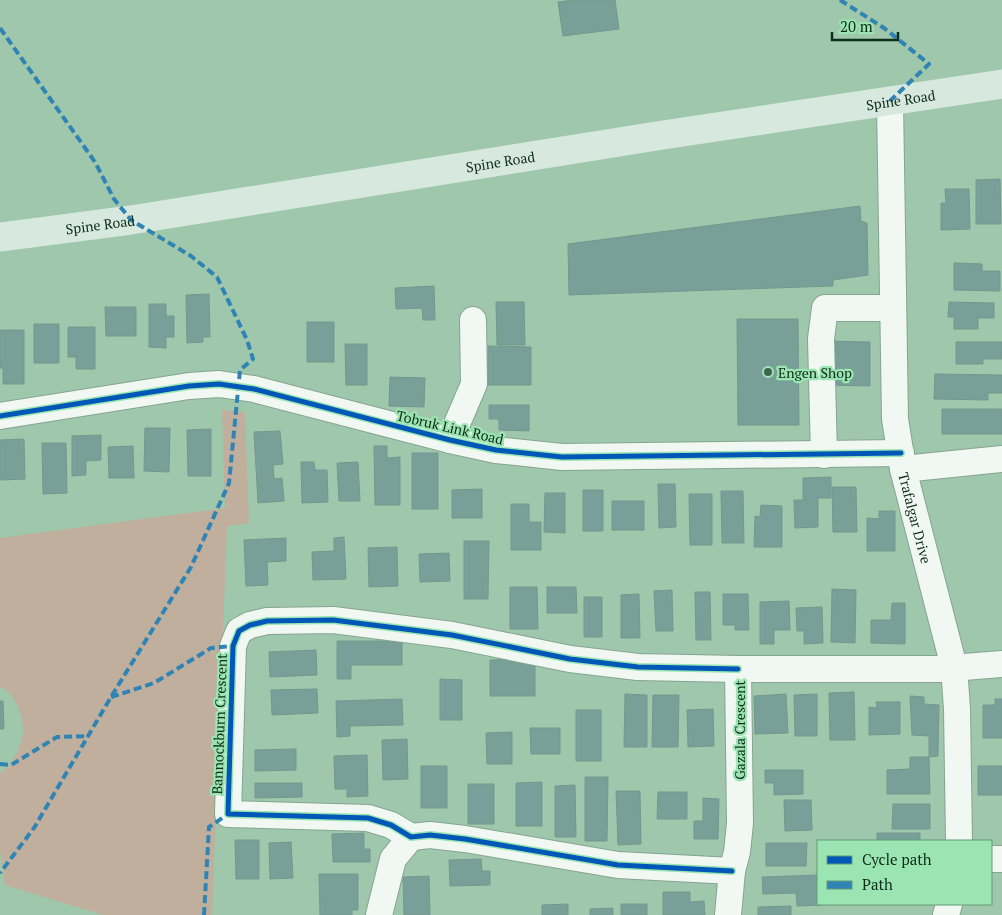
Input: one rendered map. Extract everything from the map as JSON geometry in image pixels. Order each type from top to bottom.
[{"type":"main road","name":"Spine Road","points":[[0,237],[141,218],[663,135],[1002,84]]},
{"type":"street","name":"Trafalgar Drive","points":[[890,101],[895,420],[902,461],[954,667],[957,709],[959,840]]},
{"type":"street","points":[[824,455],[821,340],[825,308],[894,308]]},
{"type":"street","points":[[450,440],[474,384],[473,320]]},
{"type":"street","name":"Tobruk Link Road","points":[[0,416],[179,387],[219,384],[254,389],[450,440],[496,450],[562,457],[824,455],[902,461],[1002,459]]},
{"type":"street","name":"Bannockburn Crescent","points":[[411,837],[391,825],[368,818],[228,814],[233,646],[240,630],[250,624],[267,621],[333,620],[452,635],[570,659],[638,667],[738,669]]},
{"type":"street","name":"Gazala Crescent","points":[[728,915],[732,870],[737,852],[740,824],[738,669],[954,667],[1002,664]]},
{"type":"street","points":[[379,915],[394,859],[411,837],[430,835],[465,839],[618,865],[732,870]]},
{"type":"shaded area","points":[[222,410],[245,412],[249,523],[227,526],[212,915],[103,915],[5,885],[0,850],[0,773],[8,766],[18,750],[23,727],[18,706],[10,694],[0,687],[0,538],[225,508]]},
{"type":"building","points":[[615,0],[619,29],[563,36],[558,2]]},
{"type":"building","points":[[1000,179],[1001,224],[976,224],[976,180]]},
{"type":"building","points":[[945,189],[969,189],[970,229],[941,230],[941,203],[946,203]]},
{"type":"building","points":[[860,206],[861,221],[867,223],[868,275],[833,280],[833,286],[569,295],[568,244]]},
{"type":"building","points":[[954,263],[982,264],[982,271],[1000,271],[1000,291],[954,290]]},
{"type":"building","points":[[434,286],[435,320],[423,320],[422,308],[396,309],[395,288]]},
{"type":"building","points":[[209,294],[210,337],[203,337],[203,342],[187,343],[186,295]]},
{"type":"building","points":[[496,302],[524,302],[525,345],[497,345]]},
{"type":"building","points":[[949,302],[994,303],[994,318],[978,318],[978,329],[954,329],[954,317],[948,317]]},
{"type":"building","points":[[149,304],[166,304],[166,316],[174,316],[174,337],[166,337],[166,348],[149,347]]},
{"type":"building","points":[[105,307],[136,307],[136,336],[106,336]]},
{"type":"building","name":"Engen Shop","points":[[737,319],[798,319],[799,425],[738,425]]},
{"type":"building","points":[[307,322],[334,322],[334,362],[307,362]]},
{"type":"building","points":[[34,324],[59,324],[59,363],[34,363]]},
{"type":"building","points":[[68,327],[95,327],[95,369],[76,369],[76,357],[68,357]]},
{"type":"building","points":[[0,330],[24,330],[24,384],[3,384],[3,368],[0,368]]},
{"type":"building","points":[[826,341],[870,342],[870,386],[825,385]]},
{"type":"building","points":[[956,342],[1002,342],[1002,359],[983,359],[983,364],[956,364]]},
{"type":"building","points":[[345,344],[367,344],[367,385],[346,385]]},
{"type":"building","points":[[488,346],[531,347],[531,385],[488,385]]},
{"type":"building","points":[[935,374],[1002,375],[1002,393],[988,393],[988,400],[934,399]]},
{"type":"building","points":[[390,377],[425,378],[424,407],[389,406]]},
{"type":"building","points":[[489,405],[529,405],[529,431],[499,430],[499,419],[489,419]]},
{"type":"building","points":[[942,409],[1002,409],[1002,434],[942,434]]},
{"type":"building","points":[[145,428],[170,428],[169,472],[144,471]]},
{"type":"building","points":[[211,429],[211,476],[188,476],[187,430]]},
{"type":"building","points":[[280,431],[283,464],[273,465],[274,479],[282,478],[284,501],[258,503],[254,432]]},
{"type":"building","points":[[101,435],[101,460],[86,461],[86,475],[72,476],[72,436]]},
{"type":"building","points":[[24,439],[25,479],[0,480],[0,440]]},
{"type":"building","points":[[42,443],[66,443],[67,493],[43,494]]},
{"type":"building","points":[[133,446],[134,478],[109,478],[108,447]]},
{"type":"building","points":[[374,446],[387,446],[387,458],[400,457],[400,505],[375,505]]},
{"type":"building","points":[[412,453],[438,453],[438,509],[412,509]]},
{"type":"building","points":[[301,462],[314,462],[315,470],[327,470],[328,502],[302,503]]},
{"type":"building","points":[[358,462],[360,501],[339,501],[337,463]]},
{"type":"building","points":[[831,477],[831,498],[818,498],[818,527],[795,528],[794,500],[803,500],[803,478]]},
{"type":"building","points":[[658,484],[675,484],[676,527],[659,528]]},
{"type":"building","points":[[832,487],[856,487],[857,532],[833,532]]},
{"type":"building","points":[[482,489],[482,518],[452,518],[452,490]]},
{"type":"building","points":[[583,490],[603,490],[603,531],[583,531]]},
{"type":"building","points":[[721,491],[743,491],[744,543],[722,543]]},
{"type":"building","points":[[545,493],[565,493],[565,533],[544,532]]},
{"type":"building","points":[[689,494],[712,494],[712,545],[690,545]]},
{"type":"building","points":[[612,501],[644,501],[644,530],[612,530]]},
{"type":"building","points":[[511,504],[529,504],[529,522],[541,522],[541,550],[511,550]]},
{"type":"building","points":[[761,505],[782,506],[782,547],[754,547],[755,516],[760,517]]},
{"type":"building","points":[[879,511],[895,511],[895,551],[867,551],[867,518],[879,519]]},
{"type":"building","points":[[344,537],[346,579],[313,580],[312,552],[334,551],[334,538]]},
{"type":"building","points":[[286,538],[286,561],[267,562],[268,585],[246,586],[244,540]]},
{"type":"building","points":[[464,541],[489,541],[488,599],[464,599]]},
{"type":"building","points":[[397,547],[398,586],[369,587],[368,548]]},
{"type":"building","points":[[449,553],[450,581],[420,582],[419,554]]},
{"type":"building","points":[[510,587],[537,587],[538,629],[510,629]]},
{"type":"building","points":[[547,587],[576,587],[577,613],[547,613]]},
{"type":"building","points":[[832,589],[856,590],[855,643],[831,642]]},
{"type":"building","points":[[672,590],[673,631],[656,631],[654,591]]},
{"type":"building","points":[[695,592],[710,592],[711,640],[696,640]]},
{"type":"building","points":[[639,594],[640,638],[621,638],[621,595]]},
{"type":"building","points":[[723,594],[748,594],[749,630],[735,630],[735,625],[723,625]]},
{"type":"building","points":[[584,597],[602,597],[602,637],[584,637]]},
{"type":"building","points":[[789,601],[790,630],[774,630],[774,644],[760,644],[760,602]]},
{"type":"building","points":[[892,603],[905,603],[905,644],[871,643],[871,620],[891,620]]},
{"type":"building","points":[[822,607],[823,643],[804,644],[804,631],[797,631],[796,608]]},
{"type":"building","points":[[337,641],[402,641],[402,665],[351,665],[351,679],[337,679]]},
{"type":"building","points":[[316,650],[317,675],[270,677],[269,652]]},
{"type":"building","points":[[535,659],[535,696],[490,696],[490,660]]},
{"type":"building","points":[[440,679],[462,680],[462,720],[440,720]]},
{"type":"building","points":[[317,689],[318,713],[272,715],[271,690]]},
{"type":"building","points":[[854,692],[855,740],[830,740],[829,693]]},
{"type":"building","points":[[625,694],[647,695],[647,747],[624,747]]},
{"type":"building","points":[[786,694],[788,733],[755,734],[754,696]]},
{"type":"building","points":[[817,694],[817,736],[795,736],[794,695]]},
{"type":"building","points":[[653,695],[679,695],[678,747],[652,747]]},
{"type":"building","points":[[910,696],[924,697],[924,704],[939,705],[938,756],[929,757],[929,736],[912,735]]},
{"type":"building","points":[[402,699],[403,725],[350,726],[350,736],[337,737],[336,701]]},
{"type":"building","points":[[995,699],[1002,699],[1002,738],[983,738],[983,705],[995,705]]},
{"type":"building","points":[[0,701],[3,701],[4,729],[0,729]]},
{"type":"building","points":[[876,702],[900,702],[900,734],[869,735],[869,707],[877,708]]},
{"type":"building","points":[[713,709],[714,746],[688,747],[687,710]]},
{"type":"building","points":[[576,710],[601,710],[601,761],[576,761]]},
{"type":"building","points":[[530,728],[560,728],[560,754],[531,754]]},
{"type":"building","points":[[512,732],[512,764],[487,764],[486,733]]},
{"type":"building","points":[[407,739],[408,779],[383,780],[382,740]]},
{"type":"building","points":[[296,749],[296,770],[255,771],[255,750]]},
{"type":"building","points":[[367,755],[368,796],[347,797],[347,789],[335,789],[334,756]]},
{"type":"building","points":[[910,757],[929,757],[930,794],[887,794],[887,770],[910,769]]},
{"type":"building","points":[[421,766],[447,766],[447,808],[421,808]]},
{"type":"building","points":[[978,766],[1002,766],[1002,795],[978,795]]},
{"type":"building","points":[[765,770],[803,770],[803,794],[774,795],[774,783],[765,783]]},
{"type":"building","points":[[585,777],[608,777],[607,841],[585,841]]},
{"type":"building","points":[[542,782],[542,826],[516,826],[516,783]]},
{"type":"building","points":[[255,783],[302,783],[302,797],[255,798]]},
{"type":"building","points":[[468,784],[494,784],[494,824],[468,824]]},
{"type":"building","points":[[575,785],[576,837],[555,837],[555,786]]},
{"type":"building","points":[[616,791],[640,791],[641,844],[618,845]]},
{"type":"building","points":[[658,792],[687,792],[687,819],[657,819]]},
{"type":"building","points":[[703,798],[719,799],[718,839],[694,839],[694,821],[703,821]]},
{"type":"building","points":[[784,800],[811,800],[812,830],[785,831]]},
{"type":"building","points":[[893,804],[930,804],[930,829],[892,829]]},
{"type":"building","points":[[364,833],[364,849],[370,849],[370,862],[333,862],[332,834]]},
{"type":"building","points":[[877,833],[920,833],[920,840],[877,840]]},
{"type":"building","points":[[235,840],[259,840],[259,879],[236,879]]},
{"type":"building","points":[[291,842],[293,878],[270,879],[269,843]]},
{"type":"building","points":[[766,843],[807,843],[806,866],[766,866]]},
{"type":"building","points":[[481,859],[482,871],[490,871],[490,885],[450,886],[449,860]]},
{"type":"building","points":[[319,874],[358,874],[358,910],[352,910],[352,915],[320,915]]},
{"type":"building","points":[[817,875],[817,905],[822,905],[797,906],[796,893],[763,894],[762,877]]},
{"type":"building","points":[[429,876],[430,915],[404,915],[403,877]]},
{"type":"building","points":[[663,892],[690,892],[690,902],[704,901],[705,915],[663,915]]},
{"type":"building","points":[[568,904],[568,915],[542,915],[542,905]]},
{"type":"building","points":[[621,904],[647,904],[647,915],[621,915]]},
{"type":"building","points":[[791,906],[791,915],[758,915],[758,907]]},
{"type":"building","points":[[613,908],[613,915],[590,915],[590,909]]},
{"type":"marked path","points":[[840,0],[884,28],[929,64],[890,101]]},
{"type":"marked path","points":[[0,28],[95,162],[114,199],[131,220],[191,256],[217,277],[247,340],[253,359],[240,370],[229,483],[191,567],[111,697],[34,828],[0,873]]},
{"type":"marked path","points":[[111,697],[154,683],[211,648],[233,646]]},
{"type":"marked path","points":[[0,764],[11,765],[57,737],[88,736]]},
{"type":"marked path","points":[[204,915],[209,827],[228,814]]},
{"type":"cycle path","points":[[0,416],[189,386],[219,384],[254,389],[450,440],[496,450],[562,457],[901,453]]},
{"type":"cycle path","points":[[732,871],[618,865],[465,839],[430,835],[411,837],[391,825],[368,818],[228,814],[233,646],[239,631],[250,625],[267,621],[333,620],[452,635],[570,659],[638,667],[738,669]]},
{"type":"place","name":"Engen Shop","points":[[768,372]]}]
